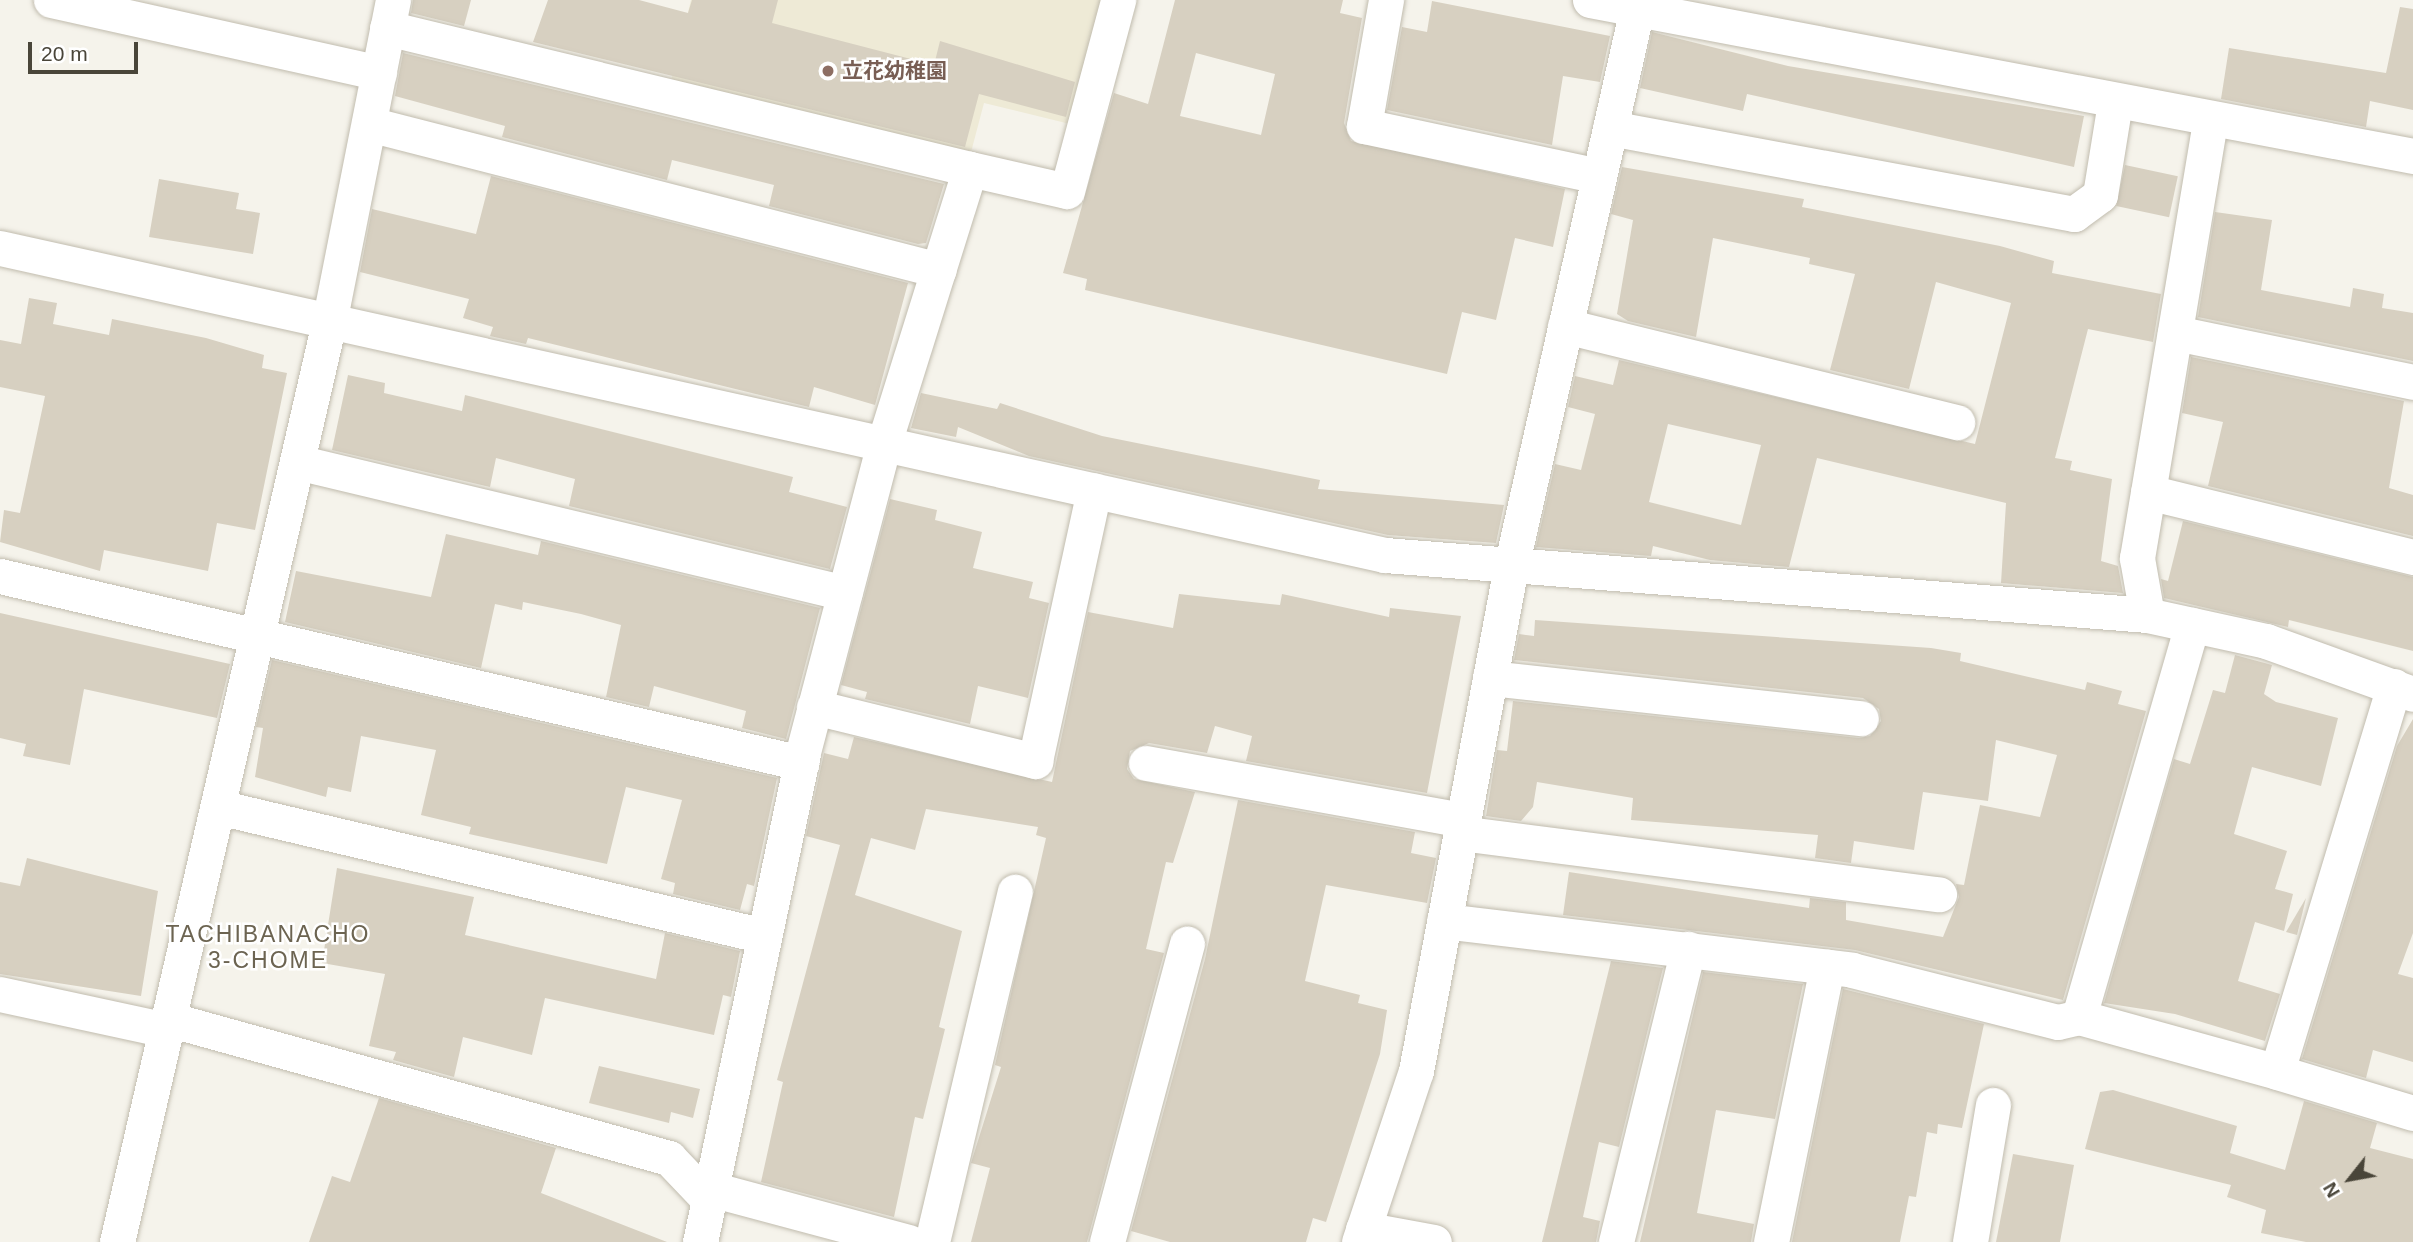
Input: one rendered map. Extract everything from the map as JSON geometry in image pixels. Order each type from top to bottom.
[{"type":"street","points":[[51,0],[379,74]]},
{"type":"street","points":[[117,1242],[298,462],[330,318],[390,14],[971,169],[1067,191],[1118,0]]},
{"type":"street","points":[[1386,0],[1364,126],[1599,176]]},
{"type":"street","points":[[1590,0],[1638,5],[2115,102],[2413,156]]},
{"type":"street","points":[[1434,1242],[1361,1236],[1416,1071],[1511,567],[1638,5]]},
{"type":"street","points":[[1610,128],[2074,214],[2100,195],[2115,102]]},
{"type":"street","points":[[2147,615],[2137,558],[2210,120]]},
{"type":"street","points":[[369,124],[939,270]]},
{"type":"street","points":[[700,1242],[814,707],[884,443],[971,169]]},
{"type":"street","points":[[0,248],[330,318],[1385,555],[2147,615],[2279,645],[2404,690],[2277,1072]]},
{"type":"street","points":[[1565,326],[1957,422]]},
{"type":"street","points":[[2175,333],[2413,382]]},
{"type":"street","points":[[298,462],[845,593]]},
{"type":"street","points":[[814,707],[1035,761],[1094,491]]},
{"type":"street","points":[[2148,492],[2413,556]]},
{"type":"street","points":[[0,576],[258,633],[800,763]]},
{"type":"street","points":[[2079,1017],[2192,625]]},
{"type":"street","points":[[1490,678],[1861,718]]},
{"type":"street","points":[[1146,763],[1462,826],[1939,894]]},
{"type":"street","points":[[218,807],[764,936]]},
{"type":"street","points":[[932,1242],[1016,892]]},
{"type":"street","points":[[1444,921],[1827,967],[2059,1022],[2079,1017],[2413,1113]]},
{"type":"street","points":[[1107,1242],[1186,944]]},
{"type":"street","points":[[1616,1242],[1688,949]]},
{"type":"street","points":[[1772,1242],[1827,967]]},
{"type":"street","points":[[0,995],[167,1024],[669,1158],[710,1195],[909,1242]]},
{"type":"street","points":[[1970,1242],[1993,1105]]},
{"type":"shaded area","points":[[691,0],[1105,0],[1074,125],[984,103],[970,156],[671,81]]},
{"type":"building","points":[[413,0],[471,0],[464,26],[411,13]]},
{"type":"building","points":[[548,0],[639,0],[688,13],[692,0],[778,0],[772,23],[934,65],[940,41],[1075,82],[1066,117],[979,94],[965,147],[533,42]]},
{"type":"building","points":[[1175,0],[1343,0],[1340,13],[1362,18],[1344,123],[1351,141],[1565,189],[1553,247],[1515,238],[1496,320],[1462,312],[1447,374],[1085,290],[1087,279],[1063,273],[1114,93],[1148,104]],"holes":[[[1196,53],[1275,74],[1261,135],[1180,116]]]},
{"type":"building","points":[[1432,1],[1610,36],[1600,82],[1563,76],[1552,145],[1387,110],[1402,27],[1427,32]]},
{"type":"building","points":[[2400,7],[2413,9],[2413,110],[2370,101],[2366,127],[2221,99],[2229,48],[2386,73]]},
{"type":"building","points":[[1652,32],[1788,66],[2084,116],[2074,167],[1747,94],[1743,111],[1640,88]]},
{"type":"building","points":[[403,53],[944,184],[926,243],[918,244],[769,206],[774,185],[672,160],[667,180],[502,137],[505,126],[395,96]]},
{"type":"building","points":[[2125,165],[2178,176],[2169,217],[2116,206]]},
{"type":"building","points":[[1622,167],[1804,199],[1802,207],[2000,246],[2054,261],[2052,273],[2161,294],[2153,342],[2088,329],[2055,458],[2072,461],[2070,470],[2112,479],[2101,561],[2118,566],[2123,593],[2001,583],[2006,503],[1817,458],[1789,567],[1710,560],[1653,546],[1651,556],[1536,547],[1555,464],[1581,470],[1595,414],[1568,407],[1575,376],[1613,385],[1619,360],[1975,444],[2011,303],[1936,282],[1909,389],[1830,370],[1855,274],[1809,264],[1810,258],[1713,238],[1696,337],[1628,321],[1617,314],[1633,220],[1611,214]],"holes":[[[1668,424],[1761,445],[1741,525],[1649,502]]]},
{"type":"building","points":[[491,176],[908,283],[875,405],[814,387],[809,407],[528,338],[526,344],[490,336],[493,327],[463,318],[469,299],[360,272],[372,209],[476,234]]},
{"type":"building","points":[[159,179],[239,193],[236,209],[260,213],[253,254],[149,237]]},
{"type":"building","points":[[2215,212],[2272,220],[2261,290],[2350,307],[2353,288],[2384,294],[2382,308],[2413,313],[2413,361],[2198,317]]},
{"type":"building","points":[[29,298],[57,303],[53,324],[109,335],[112,319],[206,338],[264,355],[262,368],[287,373],[255,530],[217,523],[208,571],[104,550],[100,571],[0,542],[4,510],[20,513],[45,396],[0,387],[0,340],[21,344]]},
{"type":"building","points":[[2191,357],[2404,401],[2389,488],[2413,495],[2413,536],[2208,486],[2223,422],[2182,413]]},
{"type":"building","points":[[348,375],[385,383],[384,393],[462,411],[465,395],[793,477],[789,492],[847,507],[830,569],[569,506],[575,479],[496,458],[490,487],[332,450]]},
{"type":"building","points":[[921,393],[997,409],[1000,403],[1102,436],[1320,480],[1318,489],[1504,505],[1496,543],[1388,535],[1029,456],[958,427],[956,437],[911,428]]},
{"type":"building","points":[[890,499],[937,510],[935,520],[982,532],[973,568],[1033,582],[1029,598],[1049,603],[1028,698],[978,686],[970,724],[865,699],[867,692],[841,685]]},
{"type":"building","points":[[2183,521],[2413,577],[2413,651],[2289,620],[2288,627],[2164,598],[2161,579],[2168,581]]},
{"type":"building","points":[[446,534],[538,555],[541,541],[820,608],[786,739],[742,728],[746,711],[654,686],[649,707],[606,697],[621,625],[581,614],[523,602],[522,610],[495,604],[481,668],[285,622],[296,571],[431,597]]},
{"type":"building","points":[[1179,594],[1280,605],[1282,594],[1389,617],[1390,608],[1461,616],[1427,793],[1246,761],[1252,736],[1215,726],[1207,753],[1149,743],[1130,751],[1127,769],[1134,779],[1195,792],[1173,863],[1166,862],[1146,949],[1164,953],[1087,1242],[971,1242],[990,1168],[971,1163],[1001,1067],[995,1065],[1046,838],[1036,835],[1038,827],[926,809],[915,850],[871,838],[855,895],[962,931],[939,1027],[945,1029],[923,1119],[915,1117],[894,1217],[761,1182],[783,1082],[777,1080],[840,845],[806,836],[824,753],[848,759],[854,737],[1052,782],[1088,612],[1173,628]]},
{"type":"building","points":[[0,613],[230,664],[217,718],[84,689],[70,765],[23,756],[26,744],[0,738]]},
{"type":"building","points":[[1535,620],[1931,648],[1961,653],[1960,661],[2085,690],[2087,682],[2122,691],[2118,704],[2146,711],[2063,1000],[1855,950],[1563,915],[1569,872],[1809,908],[1810,898],[1846,902],[1846,920],[1943,937],[1959,897],[1956,884],[1964,885],[1980,805],[2040,817],[2057,755],[1996,740],[1988,801],[1923,792],[1914,850],[1854,841],[1851,863],[1815,858],[1818,835],[1631,820],[1633,798],[1537,782],[1533,807],[1521,821],[1486,816],[1497,750],[1507,751],[1513,701],[1859,738],[1870,736],[1881,721],[1879,709],[1863,698],[1514,660],[1519,634],[1534,636]]},
{"type":"building","points":[[2235,655],[2272,665],[2264,694],[2276,702],[2338,718],[2321,786],[2252,767],[2234,834],[2287,851],[2275,889],[2293,894],[2284,931],[2255,922],[2238,981],[2280,994],[2265,1041],[2175,1014],[2104,1003],[2174,759],[2190,764],[2213,690],[2225,693]]},
{"type":"building","points":[[272,660],[777,778],[754,886],[747,884],[740,910],[673,894],[675,883],[661,879],[682,800],[626,787],[607,864],[469,834],[471,827],[421,815],[436,750],[361,736],[351,792],[328,787],[326,797],[255,777],[263,728],[256,727]]},
{"type":"building","points":[[2413,719],[2413,933],[2398,974],[2413,978],[2413,1062],[2373,1050],[2366,1078],[2302,1059],[2397,746]]},
{"type":"building","points":[[1238,800],[1415,832],[1411,853],[1436,858],[1427,903],[1326,885],[1305,981],[1360,995],[1358,1003],[1387,1010],[1380,1054],[1326,1222],[1313,1218],[1306,1242],[1170,1242],[1131,1231],[1205,959]]},
{"type":"building","points":[[27,858],[158,891],[141,996],[0,974],[0,882],[20,886]]},
{"type":"building","points":[[337,868],[474,897],[465,935],[656,979],[665,933],[740,951],[731,997],[723,995],[714,1035],[545,998],[532,1055],[463,1037],[454,1077],[393,1060],[396,1052],[369,1046],[385,974],[322,963]]},
{"type":"building","points":[[2306,898],[2297,935],[2286,932]]},
{"type":"building","points":[[1611,961],[1663,968],[1619,1147],[1599,1142],[1583,1217],[1600,1221],[1596,1242],[1542,1242]]},
{"type":"building","points":[[1703,972],[1803,984],[1775,1119],[1716,1110],[1697,1213],[1754,1224],[1751,1242],[1640,1242]]},
{"type":"building","points":[[1843,989],[1984,1024],[1962,1128],[1938,1124],[1937,1134],[1927,1132],[1916,1197],[1909,1196],[1900,1242],[1792,1242]]},
{"type":"building","points":[[599,1066],[700,1089],[693,1118],[671,1112],[669,1123],[589,1103]]},
{"type":"building","points":[[2113,1090],[2237,1126],[2230,1153],[2285,1170],[2304,1101],[2377,1123],[2370,1148],[2413,1159],[2413,1242],[2306,1242],[2261,1233],[2266,1210],[2227,1197],[2231,1185],[2085,1149],[2100,1092]]},
{"type":"building","points":[[379,1098],[556,1148],[541,1193],[667,1242],[309,1242],[332,1176],[350,1182]]},
{"type":"building","points":[[2013,1154],[2074,1165],[2060,1242],[1996,1242]]},
{"type":"place","name":"立花幼稚園","points":[[828,71]]},
{"type":"district","name":"TACHIBANACHO 3-CHOME","points":[[268,947]]}]
